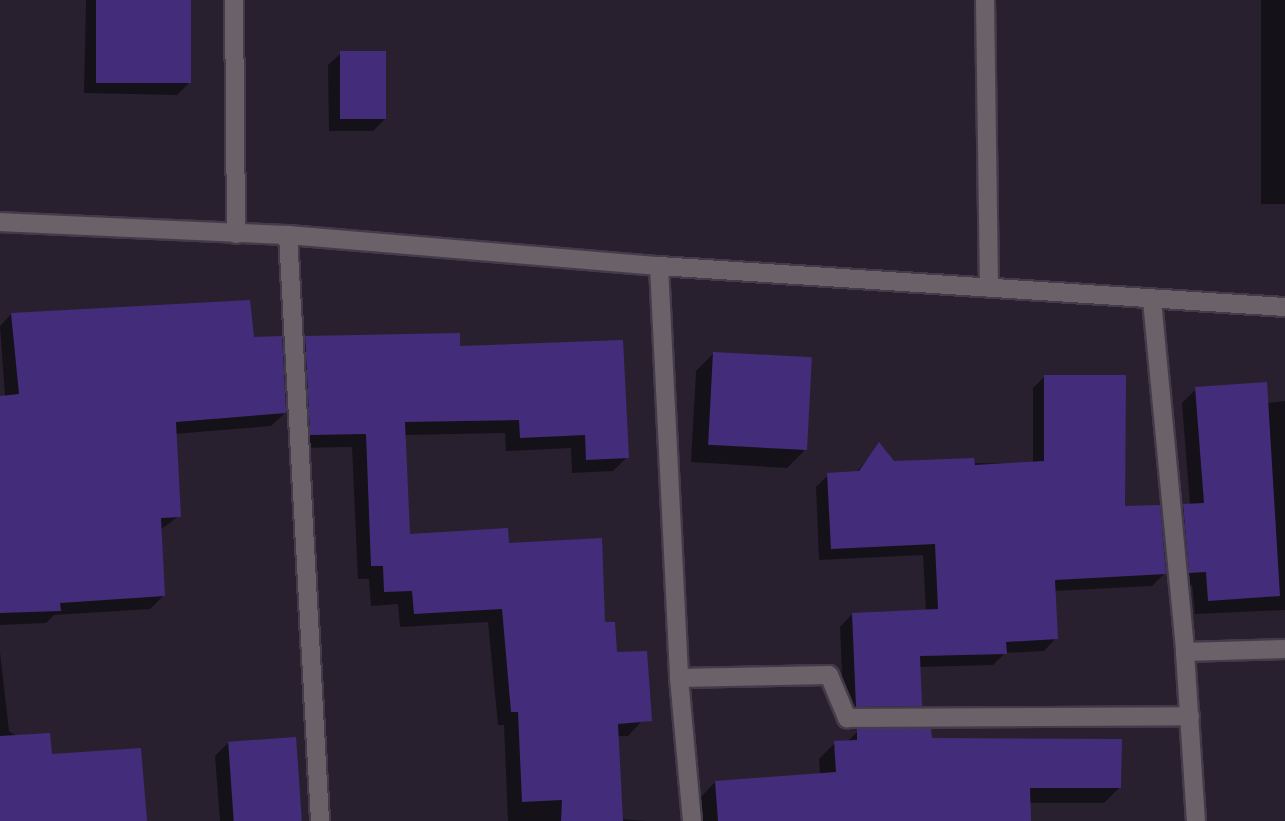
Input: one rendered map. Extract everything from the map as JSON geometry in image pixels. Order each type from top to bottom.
[{"type":"street","points":[[233,0],[236,234]]},
{"type":"street","points":[[985,0],[989,288]]},
{"type":"street","points":[[0,222],[288,235],[659,266],[1285,307]]},
{"type":"street","points":[[288,235],[320,821]]},
{"type":"street","points":[[659,266],[679,678],[692,821]]},
{"type":"street","points":[[1152,300],[1185,652],[1196,821]]},
{"type":"street","points":[[1185,652],[1285,649]]},
{"type":"street","points":[[679,678],[829,675],[847,718],[1190,716]]},
{"type":"building","points":[[96,0],[191,0],[191,83],[96,83]]},
{"type":"building","points":[[340,51],[386,51],[386,119],[340,119]]},
{"type":"building","points":[[250,300],[254,337],[282,336],[286,413],[176,422],[181,517],[161,518],[165,596],[60,603],[61,611],[0,613],[0,396],[19,394],[11,313]]},
{"type":"building","points":[[460,333],[460,346],[623,340],[629,458],[586,460],[585,435],[520,438],[519,420],[405,422],[410,534],[508,528],[509,543],[602,538],[605,622],[615,622],[617,652],[647,651],[652,721],[618,724],[623,821],[561,821],[562,800],[522,802],[518,712],[511,712],[502,609],[414,614],[412,591],[384,592],[383,566],[371,566],[366,434],[310,435],[305,336]]},
{"type":"building","points":[[713,352],[812,357],[807,450],[708,445]]},
{"type":"building","points":[[1044,375],[1126,375],[1125,506],[1160,505],[1166,574],[1055,580],[1058,639],[1006,642],[1007,654],[920,656],[922,706],[856,707],[852,613],[938,609],[935,544],[831,549],[827,473],[859,471],[879,442],[894,461],[974,458],[975,465],[1044,461]]},
{"type":"building","points":[[1267,382],[1280,596],[1208,601],[1206,572],[1189,573],[1183,504],[1204,503],[1195,387]]},
{"type":"building","points":[[857,729],[931,729],[932,738],[1122,739],[1121,788],[1030,788],[1031,821],[718,821],[715,781],[836,772],[834,741],[857,740]]},
{"type":"building","points":[[50,733],[52,754],[141,748],[147,821],[0,821],[0,736]]},
{"type":"building","points":[[296,737],[302,821],[234,821],[228,742]]}]
